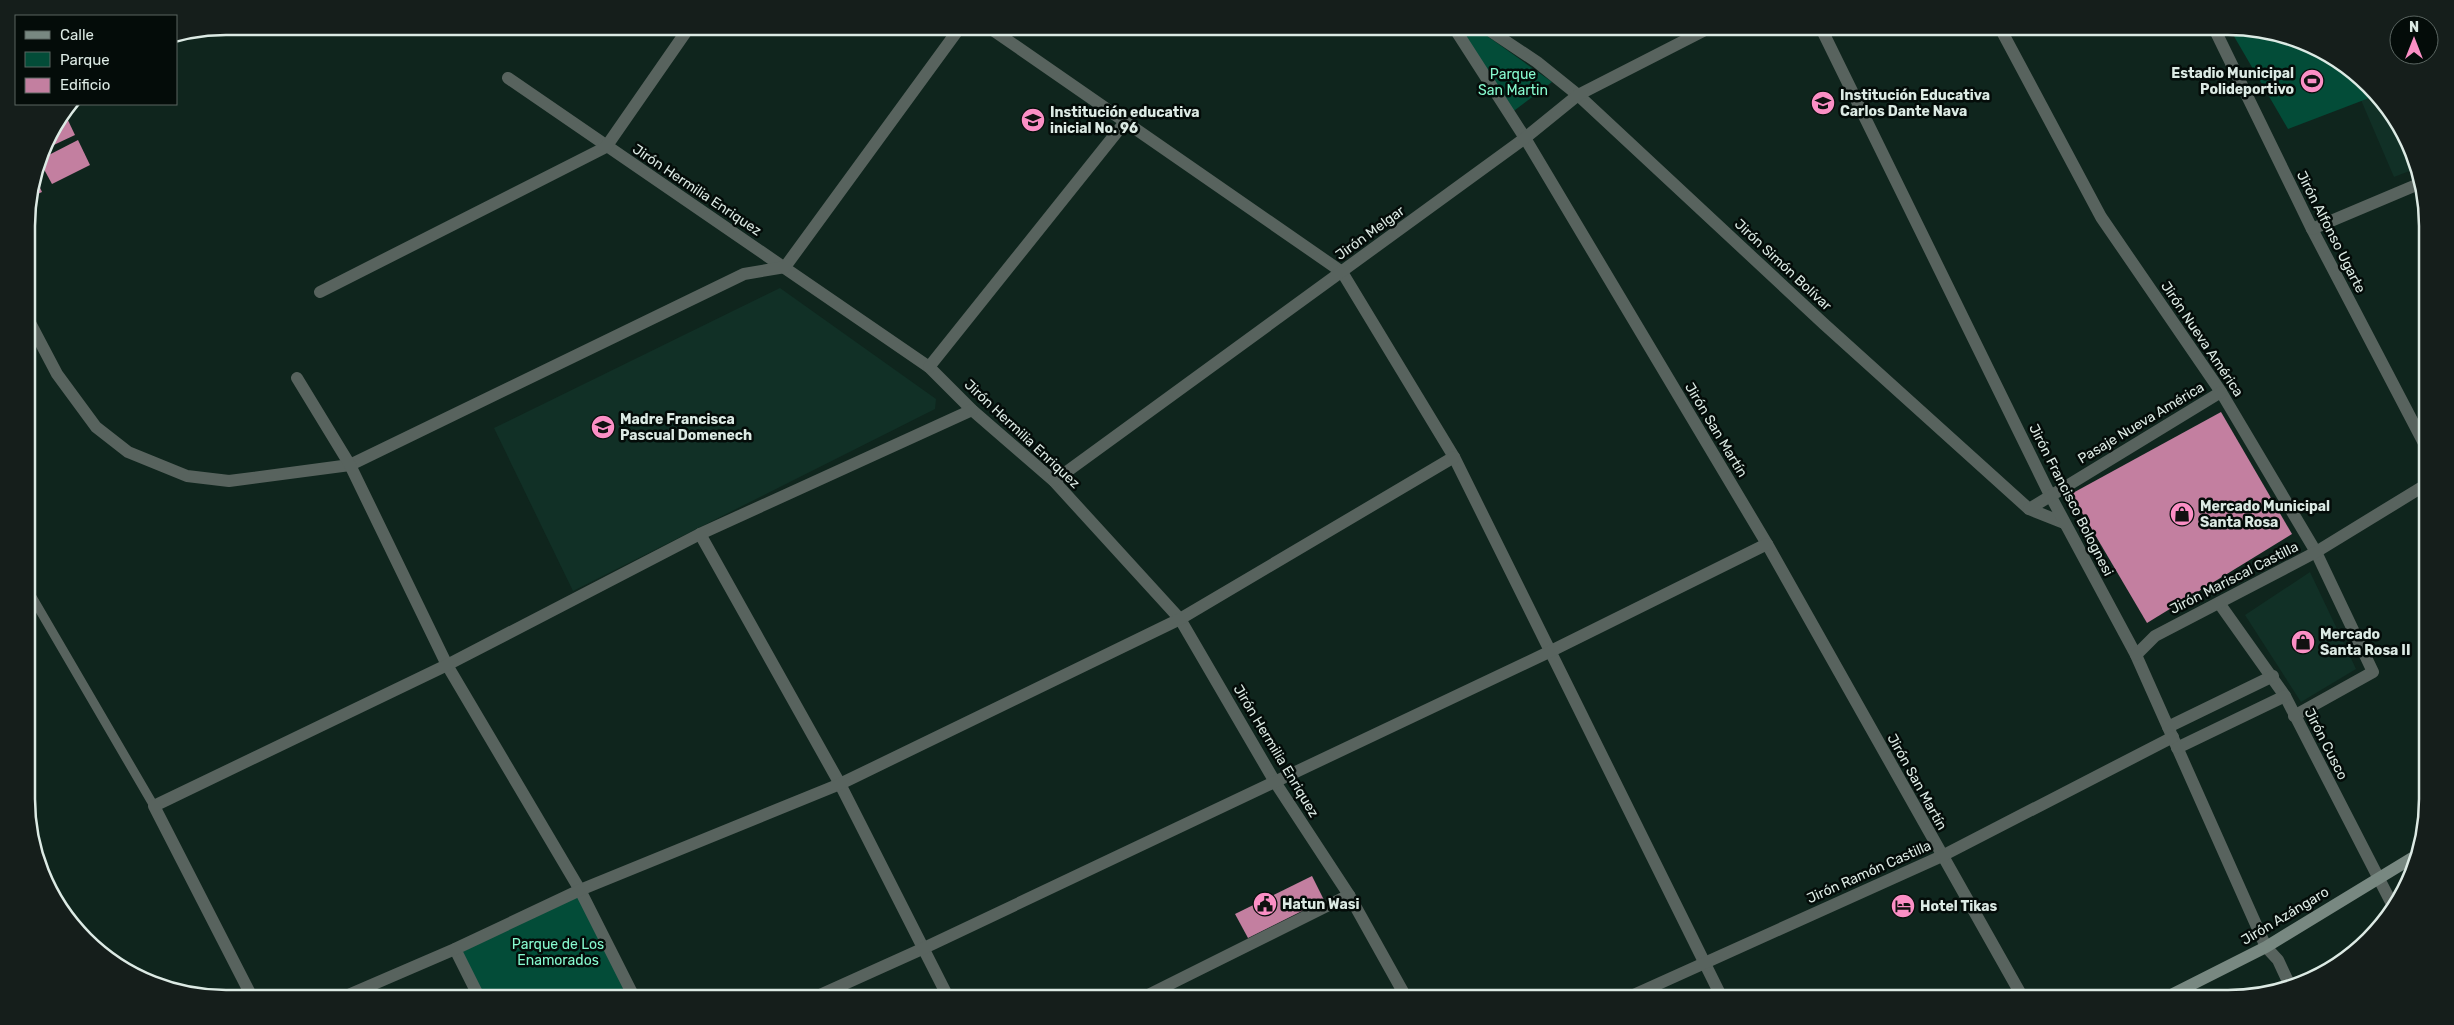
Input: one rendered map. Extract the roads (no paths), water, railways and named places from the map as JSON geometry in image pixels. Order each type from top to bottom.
[{"type":"street","points":[[320,292],[606,147],[684,35]]},
{"type":"street","points":[[35,332],[57,374],[96,427],[128,452],[187,476],[230,481],[350,464],[744,274],[785,267],[954,35]]},
{"type":"street","points":[[1000,35],[1342,272],[1454,458],[1718,990]]},
{"type":"street","name":"Jirón San Martín","points":[[1459,35],[1525,138],[1767,544],[2018,990]]},
{"type":"street","name":"Jirón Simón Bolívar","points":[[1497,35],[1538,62],[1578,95],[1824,324],[2029,509],[2064,523]]},
{"type":"street","name":"Jirón Melgar","points":[[1054,482],[1525,138],[1578,95],[1695,35]]},
{"type":"street","name":"Jirón Francisco Bolognesi","points":[[1824,35],[2064,523],[2136,655],[2266,947],[2278,960],[2287,980]]},
{"type":"street","name":"Jirón Nueva América","points":[[2004,35],[2101,217],[2221,392],[2316,552],[2373,672],[2294,716]]},
{"type":"street","name":"Jirón Alfonso Ugarte","points":[[2217,35],[2312,229],[2419,434]]},
{"type":"street","name":"Jirón Hermilia Enriquez","points":[[508,78],[929,368],[972,410],[1054,482],[1180,618],[1275,782],[1349,895],[1402,990]]},
{"type":"street","points":[[929,368],[1126,122]]},
{"type":"street","points":[[2312,229],[2414,186]]},
{"type":"street","points":[[297,378],[350,464],[447,664],[580,890],[630,990]]},
{"type":"street","name":"Pasaje Nueva América","points":[[2029,509],[2221,392]]},
{"type":"street","points":[[249,990],[154,806],[447,664],[700,534],[972,410]]},
{"type":"street","points":[[360,990],[455,949],[580,890],[840,784],[1180,618],[1454,458]]},
{"type":"street","name":"Jirón Mariscal Castilla","points":[[2136,655],[2155,636],[2316,552],[2419,489]]},
{"type":"street","points":[[700,534],[840,784],[944,990]]},
{"type":"street","points":[[831,990],[922,949],[1551,651],[1767,544]]},
{"type":"street","name":"Jirón Cusco","points":[[2219,603],[2273,676],[2285,696],[2390,900]]},
{"type":"street","points":[[2173,737],[2273,676]]},
{"type":"street","points":[[2173,737],[2285,696]]},
{"type":"street","name":"Jirón Ramón Castilla","points":[[1645,990],[1942,856],[2173,737]]},
{"type":"street","name":"Jirón Azángaro","points":[[2181,990],[2266,947],[2378,876],[2409,859]]},
{"type":"street","points":[[1156,990],[1349,895]]},
{"type":"street","points":[[455,949],[476,990]]},
{"type":"lane","points":[[35,602],[154,806]]},
{"type":"place","name":"Estadio Municipal Polideportivo","points":[[2312,81]]},
{"type":"place","name":"Institución Educativa Carlos Dante Nava","points":[[1823,103]]},
{"type":"place","name":"Institución educativa inicial No. 96","points":[[1033,120]]},
{"type":"place","name":"Madre Francisca Pascual Domenech","points":[[603,427]]},
{"type":"place","name":"Mercado Municipal Santa Rosa","points":[[2182,514]]},
{"type":"place","name":"Mercado Santa Rosa II","points":[[2303,642]]},
{"type":"place","name":"Hatun Wasi","points":[[1265,904]]},
{"type":"place","name":"Hotel Tikas","points":[[1903,906]]},
{"type":"park label","name":"Parque San Martin","points":[[1513,82]]},
{"type":"park label","name":"Parque de Los Enamorados","points":[[558,952]]}]
